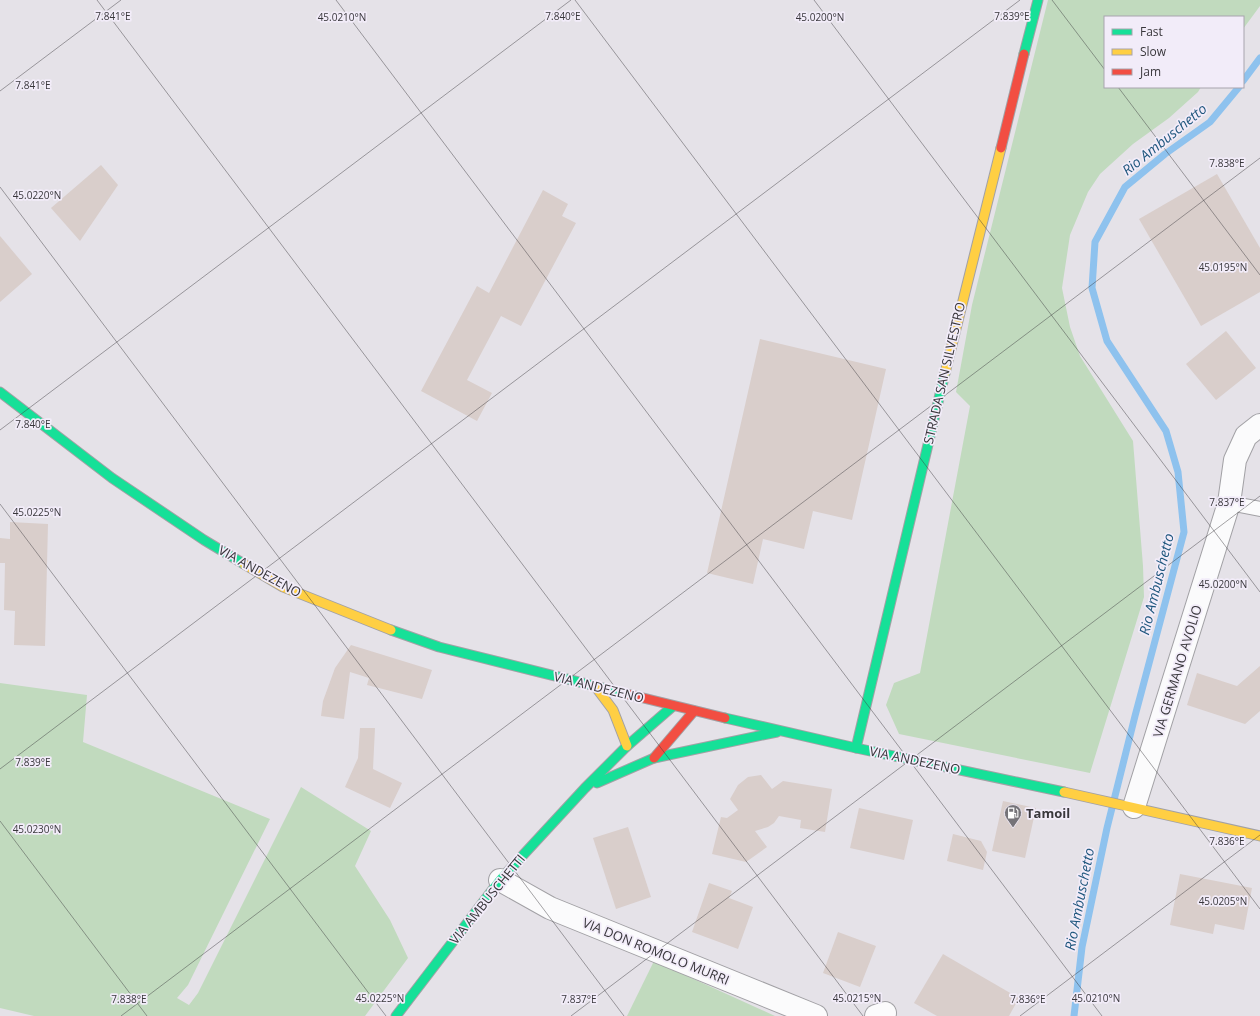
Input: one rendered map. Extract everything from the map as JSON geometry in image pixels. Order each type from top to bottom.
[{"type":"street","name":"STRADA SAN SILVESTRO","points":[[856,748],[962,300],[1038,0]]},
{"type":"street","name":"VIA ANDEZENO","points":[[3,400],[204,540],[283,586],[376,624],[438,647],[694,711],[856,748],[1089,797],[1260,836]]},
{"type":"street","name":"VIA GERMANO AVOLIO","points":[[1134,807],[1229,503],[1235,460],[1246,436],[1260,425]]},
{"type":"street","points":[[595,686],[613,710],[627,746]]},
{"type":"street","name":"VIA AMBUSCHETTI","points":[[396,1016],[500,880],[585,788],[627,746],[673,706]]},
{"type":"street","name":"VIA AMBUSCHETTI","points":[[654,758],[694,711]]},
{"type":"street","name":"VIA AMBUSCHETTI","points":[[585,788],[654,758],[782,731]]},
{"type":"street","name":"VIA DON ROMOLO MURRI","points":[[500,880],[550,908],[816,1016]]},
{"type":"lane","points":[[1229,503],[1260,509]]},
{"type":"green space","points":[[1048,0],[1260,0],[1260,6],[1244,28],[1244,16],[1104,16],[1104,88],[1200,88],[1198,92],[1169,118],[1133,144],[1100,174],[1088,192],[1070,235],[1062,288],[1070,327],[1080,356],[1133,441],[1143,566],[1144,597],[1090,773],[899,734],[886,705],[894,683],[920,673],[970,406],[956,392],[972,305]]},
{"type":"green space","points":[[0,683],[87,695],[83,742],[270,819],[188,985],[177,998],[189,1005],[198,993],[301,787],[371,831],[355,866],[390,920],[408,958],[365,1016],[34,1016],[0,1008]]},
{"type":"green space","points":[[654,961],[775,1016],[627,1016]]},
{"type":"building","points":[[101,165],[118,185],[80,241],[51,208]]},
{"type":"building","points":[[1217,174],[1260,248],[1260,292],[1201,326],[1139,219]]},
{"type":"building","points":[[543,190],[568,204],[562,216],[576,223],[521,326],[501,316],[467,380],[492,393],[477,421],[421,391],[477,286],[489,293]]},
{"type":"building","points":[[0,236],[32,274],[0,302]]},
{"type":"building","points":[[1226,331],[1256,368],[1216,400],[1186,364]]},
{"type":"building","points":[[760,339],[886,369],[852,520],[813,511],[804,549],[763,539],[753,584],[707,573]]},
{"type":"building","points":[[10,522],[48,524],[45,646],[14,645],[15,611],[4,610],[5,563],[0,563],[0,538],[10,539]]},
{"type":"building","points":[[351,645],[432,670],[422,699],[367,685],[369,678],[350,672],[344,719],[321,716],[323,701],[335,668]]},
{"type":"building","points":[[1260,666],[1260,711],[1245,724],[1187,705],[1197,673],[1237,686]]},
{"type":"building","points":[[360,728],[375,728],[373,769],[402,783],[390,808],[345,787],[358,758]]},
{"type":"building","points":[[761,775],[772,789],[783,781],[832,789],[825,832],[800,828],[801,820],[779,816],[774,823],[768,827],[755,831],[767,847],[746,862],[712,854],[721,817],[727,818],[738,810],[730,799],[738,785],[748,777]]},
{"type":"building","points":[[1003,801],[1036,808],[1025,858],[992,851]]},
{"type":"building","points":[[859,808],[913,820],[904,860],[850,848]]},
{"type":"building","points":[[628,827],[651,897],[616,909],[593,838]]},
{"type":"building","points":[[953,834],[981,841],[987,852],[983,870],[947,861]]},
{"type":"building","points":[[1180,874],[1252,888],[1244,930],[1215,924],[1213,934],[1170,925]]},
{"type":"building","points":[[709,883],[732,891],[729,898],[753,907],[738,949],[692,932]]},
{"type":"building","points":[[838,932],[876,946],[860,987],[823,973]]},
{"type":"building","points":[[943,954],[1019,998],[1009,1016],[937,1016],[914,1003]]},
{"type":"waterway","name":"Rio Ambuschetto","points":[[1244,80],[1260,58]]},
{"type":"waterway","name":"Rio Ambuschetto","points":[[1074,1016],[1082,947],[1107,828],[1184,532],[1178,472],[1166,431],[1107,341],[1092,288],[1095,242],[1125,187],[1165,154],[1210,122],[1238,88]]},
{"type":"traffic: fast","points":[[1024,54],[1038,0]]},
{"type":"traffic: fast","points":[[856,748],[945,373]]},
{"type":"traffic: fast","points":[[0,392],[112,478],[204,540],[244,564]]},
{"type":"traffic: fast","points":[[391,630],[439,647],[623,693]]},
{"type":"traffic: fast","points":[[396,1016],[500,880],[585,788],[627,746],[673,706]]},
{"type":"traffic: fast","points":[[725,718],[856,748],[1064,792]]},
{"type":"traffic: fast","points":[[597,783],[654,758],[777,732]]},
{"type":"traffic: slow","points":[[945,373],[1001,148]]},
{"type":"traffic: slow","points":[[244,564],[283,587],[391,630]]},
{"type":"traffic: slow","points":[[595,686],[613,710],[627,746]]},
{"type":"traffic: slow","points":[[1064,792],[1260,836]]},
{"type":"traffic: jam","points":[[1001,148],[1024,54]]},
{"type":"traffic: jam","points":[[623,693],[725,718]]},
{"type":"traffic: jam","points":[[654,758],[694,711]]},
{"type":"place","name":"Tamoil","points":[[1013,828]]}]
